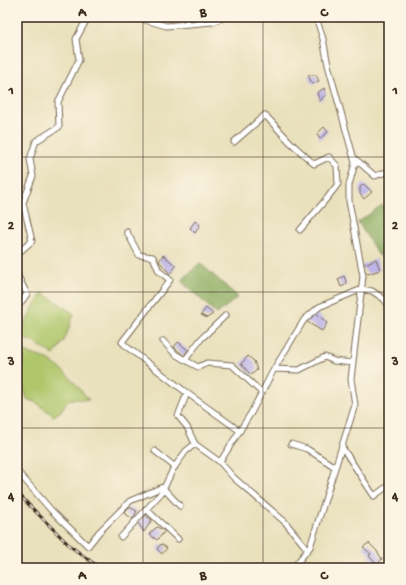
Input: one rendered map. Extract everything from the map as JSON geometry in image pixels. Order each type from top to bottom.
[{"type":"street","points":[[17,254],[32,241],[23,203],[33,176],[30,159],[36,141],[59,127],[58,102],[79,60],[76,39],[88,17]]},
{"type":"street","points":[[135,17],[166,26],[213,22],[224,17]]},
{"type":"street","points":[[186,17],[187,24]]},
{"type":"street","points":[[292,568],[310,547],[355,405],[351,379],[364,276],[349,201],[348,185],[355,163],[316,17]]},
{"type":"street","points":[[234,142],[265,115],[314,164],[329,157],[337,166],[338,184],[300,230]]},
{"type":"street","points":[[354,158],[376,176],[389,171]]},
{"type":"street","points":[[127,232],[139,255],[153,257],[159,271],[170,280],[122,342],[187,393],[240,431]]},
{"type":"street","points":[[17,274],[27,294],[17,308]]},
{"type":"street","points":[[220,462],[251,413],[274,369],[304,320],[319,307],[362,289],[372,291],[384,299],[389,306]]},
{"type":"street","points":[[185,360],[201,339],[226,315]]},
{"type":"street","points":[[163,341],[175,354],[198,366],[207,363],[232,365],[262,393]]},
{"type":"street","points":[[17,353],[17,366]]},
{"type":"street","points":[[274,369],[299,370],[325,358],[334,361],[353,363]]},
{"type":"street","points":[[187,393],[178,416],[187,427],[196,444],[220,462],[234,478],[285,522],[308,550]]},
{"type":"street","points":[[121,538],[165,486],[175,467],[186,452],[196,444]]},
{"type":"street","points":[[291,444],[307,449],[335,467]]},
{"type":"street","points":[[342,447],[374,496],[385,488]]},
{"type":"street","points":[[155,451],[175,467]]},
{"type":"street","points":[[17,472],[51,510],[88,546],[99,532],[130,501],[163,488]]},
{"type":"street","points":[[163,488],[180,506]]},
{"type":"street","points":[[146,509],[178,539]]},
{"type":"green space","points":[[382,205],[389,212],[389,250],[379,256],[358,222]]},
{"type":"green space","points":[[200,263],[238,297],[217,314],[181,281]]},
{"type":"green space","points":[[43,293],[74,314],[65,339],[54,355],[35,343],[18,336]]},
{"type":"green space","points":[[24,352],[48,360],[62,370],[89,400],[70,399],[61,411],[54,416],[37,403],[27,399],[22,383]]},
{"type":"building","points":[[308,75],[316,75],[319,81],[312,84]]},
{"type":"building","points":[[324,88],[326,94],[320,101],[317,93]]},
{"type":"building","points":[[324,127],[328,132],[320,139],[317,134]]},
{"type":"building","points":[[364,184],[372,192],[364,199],[360,194],[360,187]]},
{"type":"building","points":[[195,221],[200,225],[195,233],[190,228]]},
{"type":"building","points":[[163,255],[176,266],[170,274],[159,261]]},
{"type":"building","points":[[376,259],[380,270],[368,274],[361,266]]},
{"type":"building","points":[[344,276],[347,284],[341,287],[338,279]]},
{"type":"building","points":[[206,308],[213,314],[207,318],[201,315]]},
{"type":"building","points":[[314,311],[327,323],[322,331],[304,320]]},
{"type":"building","points":[[178,342],[188,350],[184,356],[174,347]]},
{"type":"building","points":[[248,356],[254,361],[257,370],[251,375],[241,364]]},
{"type":"building","points":[[129,507],[137,511],[133,519],[124,513]]},
{"type":"building","points":[[145,515],[152,520],[144,532],[138,523]]},
{"type":"building","points":[[157,527],[165,531],[157,540],[149,534]]},
{"type":"building","points":[[369,543],[382,559],[377,565],[369,556],[371,554],[363,547]]},
{"type":"building","points":[[161,544],[167,548],[162,554],[157,549]]},
{"type":"railway","points":[[17,492],[70,546],[100,568]]}]
